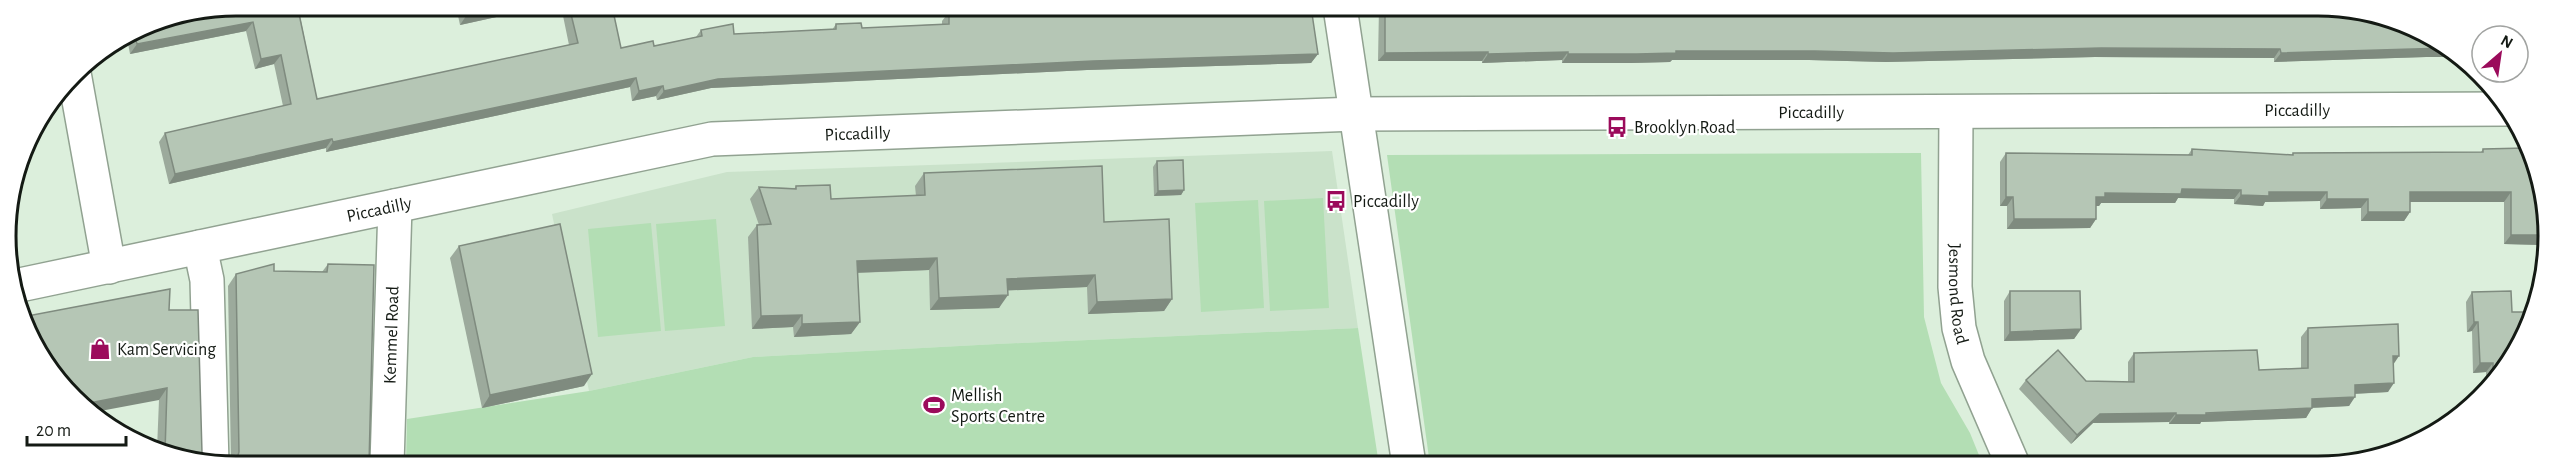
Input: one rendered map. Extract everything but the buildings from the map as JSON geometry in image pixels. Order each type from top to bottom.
[{"type":"street","points":[[1341,16],[1408,456]]},
{"type":"street","points":[[76,86],[109,267]]},
{"type":"street","name":"Piccadilly","points":[[22,285],[712,139],[1356,114],[2497,109]]},
{"type":"street","name":"Jesmond Road","points":[[1956,112],[1955,287],[1959,328],[1968,362],[2009,456]]},
{"type":"street","name":"Kemmel Road","points":[[387,456],[395,206]]},
{"type":"street","points":[[200,247],[207,280],[212,454]]},
{"type":"shaded area","points":[[1332,151],[1358,328],[753,357],[589,391],[552,214],[727,172]]},
{"type":"green space","points":[[1921,153],[1924,317],[1941,383],[1970,433],[1979,456],[1429,456],[1387,155]]},
{"type":"green space","points":[[1323,198],[1329,308],[1270,311],[1264,201]]},
{"type":"green space","points":[[1258,200],[1264,308],[1201,312],[1195,203]]},
{"type":"green space","points":[[716,219],[725,326],[665,331],[656,224]]},
{"type":"green space","points":[[651,223],[661,331],[598,337],[588,229]]},
{"type":"green space","name":"Mellish Sports Centre","points":[[1358,328],[1378,456],[406,456],[407,419],[589,391],[753,357]]},
{"type":"place","name":"Brooklyn Road","points":[[1617,127]]},
{"type":"place","name":"Piccadilly","points":[[1336,201]]},
{"type":"place","name":"Kam Servicing","points":[[100,349]]},
{"type":"place","name":"Mellish Sports Centre","points":[[934,405]]}]
